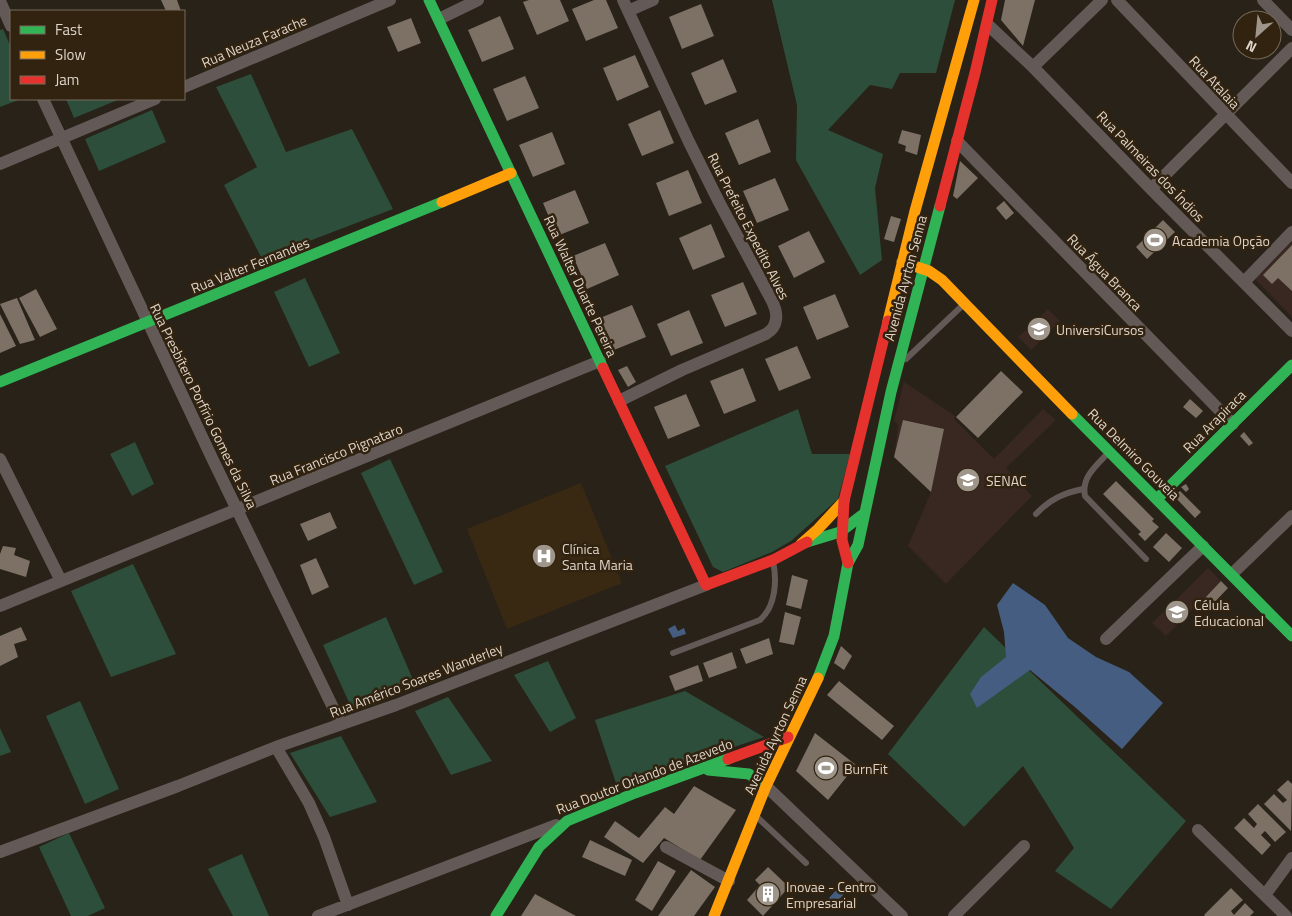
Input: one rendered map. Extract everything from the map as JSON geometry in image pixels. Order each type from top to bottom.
[{"type":"main road","name":"Rua Walter Duarte Pereira","points":[[429,0],[706,585]]},
{"type":"main road","name":"Avenida Ayrton Senna","points":[[851,558],[843,552],[840,532],[844,501],[902,262],[974,0]]},
{"type":"main road","name":"Avenida Ayrton Senna","points":[[714,916],[766,786],[830,649],[851,558],[860,536],[898,367],[987,24],[989,1]]},
{"type":"main road","name":"Rua Valter Fernandes","points":[[0,382],[344,243],[511,173]]},
{"type":"main road","name":"Rua Delmiro Gouveia","points":[[902,262],[924,269],[942,280],[1292,636]]},
{"type":"main road","name":"Rua Delmiro Gouveia","points":[[920,284],[934,286],[954,294]]},
{"type":"main road","name":"Rua Arapiraca","points":[[1157,499],[1292,365]]},
{"type":"main road","points":[[801,544],[844,501]]},
{"type":"main road","name":"Rua Américo Soares Wanderley","points":[[706,585],[773,560],[801,544],[840,532],[864,514]]},
{"type":"main road","name":"Rua Doutor Orlando de Azevedo","points":[[567,821],[635,793],[788,737]]},
{"type":"main road","points":[[702,769],[749,774],[766,786]]},
{"type":"main road","points":[[496,916],[539,847],[567,821]]},
{"type":"street","name":"Rua Neuza Farache","points":[[185,87],[390,0]]},
{"type":"street","points":[[438,19],[478,0]]},
{"type":"street","name":"Rua Prefeito Expedito Alves","points":[[619,401],[682,370],[766,334],[776,323],[772,301],[689,142],[626,6],[653,0]]},
{"type":"street","points":[[1033,67],[1102,0]]},
{"type":"street","name":"Rua Atalaia","points":[[1117,0],[1292,183]]},
{"type":"street","points":[[1264,0],[1292,30]]},
{"type":"street","points":[[0,1],[10,24]]},
{"type":"street","name":"Rua Palmeiras dos Índios","points":[[987,24],[1033,67],[1292,331]]},
{"type":"street","points":[[1151,189],[1292,48]]},
{"type":"street","name":"Rua Presbítero Porfírio Gomes da Silva","points":[[44,100],[147,322],[341,724]]},
{"type":"street","points":[[0,164],[153,100]]},
{"type":"street","name":"Rua Água Branca","points":[[957,141],[1233,424]]},
{"type":"street","points":[[1244,282],[1292,232]]},
{"type":"street","name":"Rua Francisco Pignataro","points":[[0,606],[600,361]]},
{"type":"street","points":[[0,459],[61,581]]},
{"type":"street","points":[[1232,574],[1292,516]]},
{"type":"street","points":[[1106,639],[1203,546]]},
{"type":"street","name":"Rua Américo Soares Wanderley","points":[[0,852],[178,786],[276,747],[396,705],[706,585]]},
{"type":"street","points":[[276,747],[309,803],[324,837],[348,905]]},
{"type":"street","points":[[766,786],[902,916]]},
{"type":"street","name":"Rua Doutor Orlando de Azevedo","points":[[318,916],[567,821]]},
{"type":"street","points":[[1198,830],[1286,916]]},
{"type":"street","points":[[511,843],[524,849],[529,856],[529,861]]},
{"type":"street","points":[[954,916],[1024,846]]},
{"type":"street","points":[[666,847],[729,881]]},
{"type":"street","points":[[1265,895],[1292,858]]},
{"type":"lane","points":[[898,367],[964,304]]},
{"type":"lane","points":[[1110,451],[1085,480],[1083,489],[1085,496],[1146,559]]},
{"type":"lane","points":[[1036,514],[1057,497],[1083,489]]},
{"type":"lane","points":[[673,653],[760,620],[766,614],[774,590],[776,575],[773,560]]},
{"type":"lane","points":[[755,815],[806,863]]},
{"type":"shaded area","points":[[1292,241],[1292,317],[1254,278]]},
{"type":"shaded area","name":"UniversiCursos","points":[[1048,309],[1060,321],[1031,350],[1018,337]]},
{"type":"shaded area","name":"SENAC","points":[[904,382],[955,416],[954,419],[994,459],[1043,409],[1056,420],[1006,468],[1032,496],[946,584],[908,546],[931,492],[894,457],[898,426],[894,420]]},
{"type":"shaded area","name":"Clínica Santa Maria","points":[[581,483],[622,583],[507,629],[467,529]]},
{"type":"shaded area","name":"Célula Educacional","points":[[1208,568],[1221,581],[1166,636],[1152,623]]},
{"type":"green space","points":[[772,0],[955,0],[936,73],[900,73],[892,89],[870,85],[828,130],[883,154],[875,188],[882,260],[860,275],[796,160],[797,105]]},
{"type":"green space","points":[[3,29],[10,45],[10,100],[18,100],[0,107],[0,30]]},
{"type":"green space","points":[[251,74],[286,152],[352,129],[393,209],[262,259],[224,185],[257,167],[216,87]]},
{"type":"green space","points":[[66,100],[118,100],[74,118]]},
{"type":"green space","points":[[152,110],[166,142],[99,171],[85,139]]},
{"type":"green space","points":[[305,278],[340,353],[309,367],[274,292]]},
{"type":"green space","points":[[798,409],[812,454],[850,454],[838,499],[791,541],[772,552],[723,572],[713,567],[665,466]]},
{"type":"green space","points":[[135,442],[154,484],[132,496],[110,454]]},
{"type":"green space","points":[[390,459],[443,572],[414,585],[361,473]]},
{"type":"green space","points":[[133,564],[176,654],[111,677],[71,591]]},
{"type":"green space","points":[[386,617],[414,682],[352,709],[323,645]]},
{"type":"green space","points":[[984,627],[1186,821],[1111,909],[1055,871],[1074,848],[1023,766],[964,827],[888,754]]},
{"type":"green space","points":[[548,661],[576,718],[550,732],[514,675]]},
{"type":"green space","points":[[685,691],[764,737],[617,786],[595,720]]},
{"type":"green space","points":[[448,697],[492,761],[451,775],[415,711]]},
{"type":"green space","points":[[80,701],[119,789],[85,804],[46,716]]},
{"type":"green space","points":[[0,728],[11,752],[0,756]]},
{"type":"green space","points":[[341,736],[377,802],[330,817],[290,753]]},
{"type":"green space","points":[[69,833],[105,908],[88,916],[71,916],[39,847]]},
{"type":"green space","points":[[242,854],[269,916],[233,916],[208,869]]},
{"type":"water","points":[[1013,583],[1045,605],[1068,638],[1096,657],[1129,672],[1163,703],[1122,749],[1030,670],[977,708],[970,694],[981,677],[1006,657],[1004,632],[997,605]]},
{"type":"water","points":[[675,625],[678,631],[684,628],[686,634],[673,638],[668,629]]},
{"type":"water","points":[[838,888],[844,894],[835,904],[829,898]]},
{"type":"building","points":[[161,0],[177,0],[181,10],[166,10]]},
{"type":"building","points":[[529,0],[560,0],[569,21],[537,35],[523,2]]},
{"type":"building","points":[[594,0],[606,0],[618,28],[586,41],[572,9]]},
{"type":"building","points":[[1005,0],[1035,0],[1023,46],[1001,20]]},
{"type":"building","points":[[701,4],[714,36],[682,49],[669,17]]},
{"type":"building","points":[[500,16],[514,49],[482,62],[468,30]]},
{"type":"building","points":[[411,18],[421,43],[398,52],[387,27]]},
{"type":"building","points":[[635,55],[649,87],[617,101],[603,68]]},
{"type":"building","points":[[723,59],[737,92],[705,105],[691,73]]},
{"type":"building","points":[[525,76],[539,108],[507,121],[493,89]]},
{"type":"building","points":[[660,110],[674,143],[642,156],[628,124]]},
{"type":"building","points":[[758,119],[771,152],[739,165],[725,133]]},
{"type":"building","points":[[902,130],[921,135],[917,155],[905,151],[906,146],[898,143]]},
{"type":"building","points":[[552,132],[565,164],[533,177],[519,145]]},
{"type":"building","points":[[960,161],[978,178],[957,199],[953,196]]},
{"type":"building","points":[[688,170],[702,203],[669,216],[656,183]]},
{"type":"building","points":[[775,178],[789,210],[757,223],[743,191]]},
{"type":"building","points":[[575,190],[589,223],[557,236],[543,203]]},
{"type":"building","points":[[1004,201],[1014,213],[1006,220],[996,208]]},
{"type":"building","points":[[891,216],[901,219],[894,242],[884,239]]},
{"type":"building","name":"Academia Opção","points":[[1163,220],[1175,232],[1147,259],[1136,247]]},
{"type":"building","points":[[711,224],[725,257],[693,270],[679,238]]},
{"type":"building","points":[[809,231],[825,262],[794,278],[778,246]]},
{"type":"building","points":[[605,243],[619,275],[587,289],[573,256]]},
{"type":"building","points":[[1292,245],[1292,291],[1278,278],[1272,284],[1263,275]]},
{"type":"building","points":[[743,282],[757,314],[725,327],[711,295]]},
{"type":"building","points":[[36,289],[57,329],[40,337],[19,298]]},
{"type":"building","points":[[835,294],[849,327],[817,340],[803,307]]},
{"type":"building","points":[[17,298],[35,340],[20,344],[0,304]]},
{"type":"building","points":[[632,305],[646,337],[614,350],[600,318]]},
{"type":"building","points":[[689,310],[703,343],[671,356],[657,324]]},
{"type":"building","points":[[0,314],[16,346],[0,353]]},
{"type":"building","points":[[797,346],[811,378],[779,391],[765,359]]},
{"type":"building","points":[[627,366],[636,382],[628,387],[618,370]]},
{"type":"building","points":[[743,368],[756,401],[724,414],[710,381]]},
{"type":"building","points":[[1001,371],[1023,392],[978,438],[956,417]]},
{"type":"building","points":[[686,394],[700,426],[668,439],[654,407]]},
{"type":"building","points":[[1190,399],[1203,411],[1196,418],[1183,407]]},
{"type":"building","points":[[903,420],[944,429],[931,492],[894,457]]},
{"type":"building","points":[[1244,432],[1253,443],[1249,446],[1240,436]]},
{"type":"building","points":[[1116,481],[1154,519],[1152,521],[1159,527],[1145,541],[1138,534],[1141,532],[1103,494]]},
{"type":"building","points":[[1186,484],[1189,489],[1186,492],[1181,487]]},
{"type":"building","points":[[1180,491],[1201,512],[1195,518],[1174,496]]},
{"type":"building","points":[[330,512],[337,528],[308,541],[300,524]]},
{"type":"building","points":[[1166,533],[1182,548],[1169,562],[1153,547]]},
{"type":"building","points":[[3,546],[16,548],[14,555],[30,561],[26,577],[0,569],[0,554]]},
{"type":"building","points":[[316,558],[329,587],[312,595],[300,565]]},
{"type":"building","points":[[792,575],[808,580],[801,609],[786,605]]},
{"type":"building","points":[[1221,581],[1228,588],[1209,608],[1202,601]]},
{"type":"building","points":[[785,612],[801,617],[794,645],[779,642]]},
{"type":"building","points":[[21,627],[27,640],[14,644],[18,657],[0,666],[0,636]]},
{"type":"building","points":[[769,638],[773,654],[746,664],[740,649]]},
{"type":"building","points":[[841,646],[852,656],[844,670],[834,663]]},
{"type":"building","points":[[732,652],[737,668],[709,678],[703,663]]},
{"type":"building","points":[[698,665],[703,681],[675,691],[669,676]]},
{"type":"building","points":[[839,681],[894,726],[882,740],[827,695]]},
{"type":"building","name":"BurnFit","points":[[815,733],[856,765],[828,800],[796,771]]},
{"type":"building","points":[[1288,780],[1292,784],[1291,831],[1264,804],[1274,794],[1283,803],[1287,800],[1277,790]]},
{"type":"building","points":[[694,786],[736,810],[700,860],[664,838],[643,863],[604,837],[615,821],[639,838],[665,807],[674,814]]},
{"type":"building","points":[[1258,804],[1286,832],[1275,842],[1265,831],[1261,835],[1271,845],[1262,855],[1234,828],[1244,818],[1254,828],[1257,824],[1248,814]]},
{"type":"building","points":[[590,840],[632,860],[625,876],[582,857]]},
{"type":"building","points":[[658,861],[676,871],[652,911],[635,900]]},
{"type":"building","name":"Inovae - Centro Empresarial","points":[[768,867],[789,887],[763,916],[747,900],[760,885],[755,880]]},
{"type":"building","points":[[691,870],[715,887],[694,916],[658,916]]},
{"type":"building","points":[[1231,888],[1243,900],[1231,911],[1234,915],[1245,903],[1254,912],[1250,916],[1205,916],[1204,915]]},
{"type":"building","points":[[535,894],[576,916],[521,916]]},
{"type":"traffic: fast","points":[[429,0],[603,368]]},
{"type":"traffic: fast","points":[[0,382],[442,202]]},
{"type":"traffic: fast","points":[[818,678],[834,636],[848,563],[858,545],[891,392],[940,206]]},
{"type":"traffic: fast","points":[[1157,499],[1292,365]]},
{"type":"traffic: fast","points":[[1072,414],[1292,636]]},
{"type":"traffic: fast","points":[[807,542],[840,532],[865,513]]},
{"type":"traffic: fast","points":[[496,916],[539,847],[567,821],[635,793],[728,759]]},
{"type":"traffic: fast","points":[[708,770],[749,774],[766,786]]},
{"type":"traffic: slow","points":[[888,321],[915,211],[974,0]]},
{"type":"traffic: slow","points":[[442,202],[511,173]]},
{"type":"traffic: slow","points":[[902,262],[929,271],[942,280],[1072,414]]},
{"type":"traffic: slow","points":[[801,544],[844,501]]},
{"type":"traffic: slow","points":[[714,916],[766,786],[818,678]]},
{"type":"traffic: jam","points":[[940,206],[992,0]]},
{"type":"traffic: jam","points":[[848,563],[842,540],[844,501],[888,321]]},
{"type":"traffic: jam","points":[[603,368],[706,585],[773,560],[807,542]]},
{"type":"traffic: jam","points":[[728,759],[788,737]]},
{"type":"place","name":"Academia Opção","points":[[1155,240]]},
{"type":"place","name":"UniversiCursos","points":[[1039,329]]},
{"type":"place","name":"SENAC","points":[[968,480]]},
{"type":"place","name":"Clínica Santa Maria","points":[[544,556]]},
{"type":"place","name":"Célula Educacional","points":[[1177,612]]},
{"type":"place","name":"BurnFit","points":[[826,768]]},
{"type":"place","name":"Inovae - Centro Empresarial","points":[[768,894]]}]
